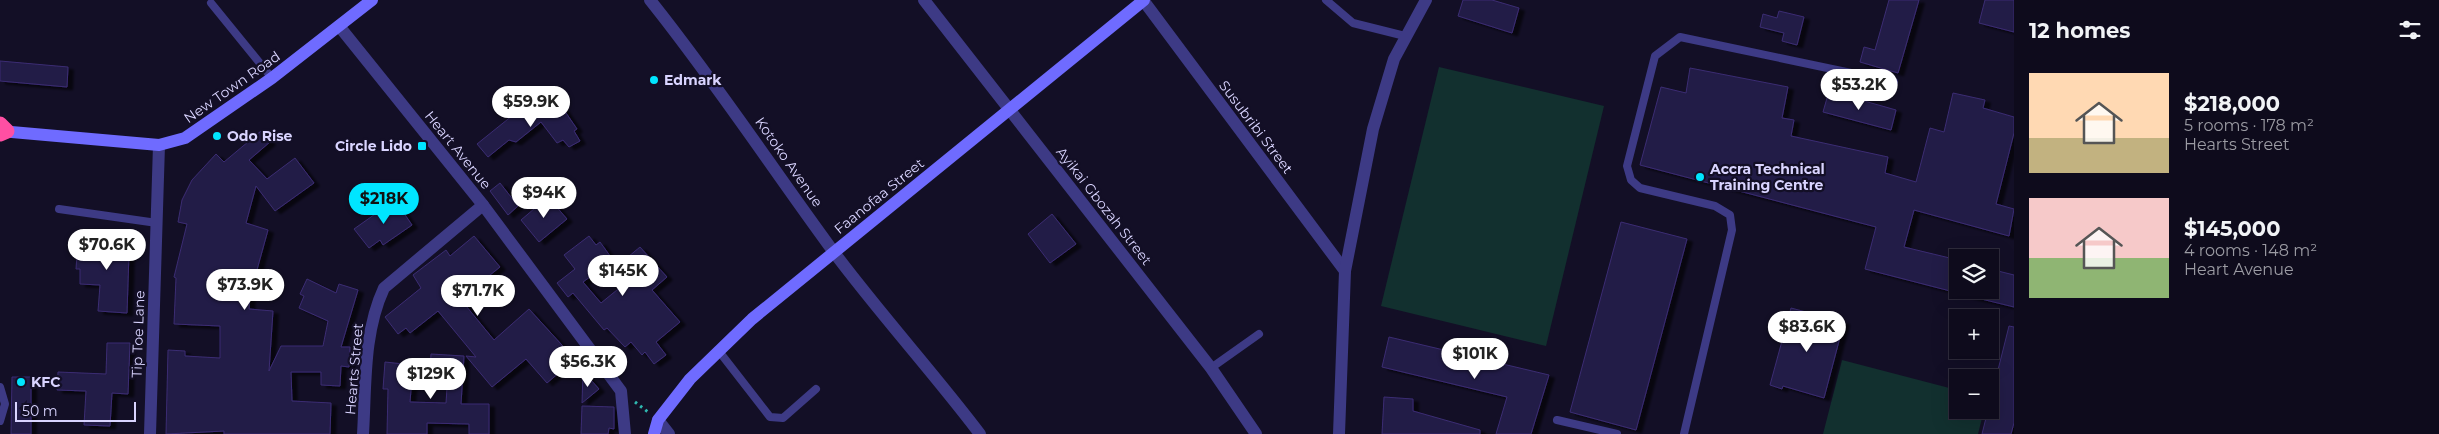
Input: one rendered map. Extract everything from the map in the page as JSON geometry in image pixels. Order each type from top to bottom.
[{"type":"main road","name":"New Town Road","points":[[2,130],[159,145],[185,138],[272,78],[372,0]]},
{"type":"main road","name":"Faanofaa Street","points":[[654,434],[658,420],[690,379],[752,319],[1143,0]]},
{"type":"street","name":"Kotoko Avenue","points":[[650,0],[695,56],[834,252],[942,384],[980,434]]},
{"type":"street","name":"Ayikai Gbozah Street","points":[[924,0],[1211,368],[1256,434]]},
{"type":"street","name":"Susubribi Street","points":[[1143,0],[1345,271]]},
{"type":"street","points":[[1339,434],[1345,271],[1374,129],[1394,59],[1426,0]]},
{"type":"street","name":"Heart Avenue","points":[[339,26],[483,205],[621,391]]},
{"type":"street","name":"Tip Toe Lane","points":[[150,434],[159,145]]},
{"type":"street","name":"Hearts Street","points":[[363,434],[370,332],[376,304],[384,288],[483,205]]},
{"type":"street","points":[[621,391],[625,434]]},
{"type":"street","points":[[658,420],[669,434]]},
{"type":"lane","points":[[1326,0],[1353,23],[1405,36]]},
{"type":"lane","points":[[211,3],[272,78]]},
{"type":"lane","points":[[1684,434],[1732,230],[1730,215],[1715,206],[1640,188],[1631,180],[1627,166],[1655,56],[1680,37],[1894,82]]},
{"type":"lane","points":[[59,209],[157,223]]},
{"type":"lane","points":[[1211,368],[1259,334]]},
{"type":"lane","points":[[718,350],[770,417],[783,418],[816,389]]},
{"type":"lane","points":[[0,387],[4,404],[0,420]]},
{"type":"lane","points":[[1557,420],[1617,434]]},
{"type":"path","points":[[621,391],[658,420]]},
{"type":"green space","points":[[1439,67],[1604,106],[1546,346],[1381,306]]},
{"type":"green space","points":[[1842,360],[1949,388],[1949,419],[1982,419],[1978,434],[1823,434]]},
{"type":"building","points":[[1463,0],[1492,0],[1519,8],[1512,33],[1458,16]]},
{"type":"building","points":[[1889,0],[1919,0],[1898,73],[1860,62],[1864,47],[1875,50]]},
{"type":"building","points":[[1985,0],[2014,0],[2014,32],[1979,23]]},
{"type":"building","points":[[1779,11],[1804,17],[1797,45],[1782,41],[1784,33],[1760,27],[1763,14],[1777,18]]},
{"type":"building","points":[[0,61],[68,67],[67,87],[0,81]]},
{"type":"building","points":[[1690,68],[1788,87],[1782,118],[1794,120],[1791,136],[1888,157],[1885,173],[1916,182],[1930,128],[1944,132],[1953,93],[1985,100],[1983,108],[2014,117],[2014,133],[1996,204],[2014,209],[2009,236],[1914,210],[1904,247],[1949,258],[1949,291],[1865,269],[1876,227],[1640,165],[1661,87],[1686,93]]},
{"type":"building","points":[[1829,91],[1896,110],[1891,130],[1823,112]]},
{"type":"building","points":[[528,103],[537,115],[552,103],[558,110],[562,107],[577,129],[574,131],[580,141],[569,147],[563,140],[557,143],[541,122],[516,142],[509,140],[488,157],[477,144]]},
{"type":"building","points":[[261,131],[270,142],[249,160],[267,179],[295,158],[314,183],[275,211],[256,186],[246,223],[268,230],[255,277],[251,276],[249,309],[273,311],[269,371],[281,346],[323,346],[328,321],[299,308],[304,296],[300,294],[307,279],[336,293],[339,284],[358,290],[341,347],[350,347],[349,367],[341,366],[340,386],[321,385],[321,372],[291,372],[292,401],[331,403],[330,434],[224,434],[224,431],[166,434],[168,350],[185,351],[185,356],[220,358],[220,326],[174,324],[176,278],[174,277],[187,224],[178,222],[182,200],[192,180],[216,154],[224,162]]},
{"type":"building","points":[[500,183],[518,206],[508,215],[490,191]]},
{"type":"building","points":[[548,197],[567,219],[539,242],[521,220]]},
{"type":"building","points":[[395,200],[412,225],[383,245],[380,240],[369,248],[354,229]]},
{"type":"building","points":[[1052,214],[1076,244],[1050,263],[1028,234]]},
{"type":"building","points":[[1621,222],[1687,239],[1636,430],[1570,412]]},
{"type":"building","points":[[474,236],[500,267],[480,283],[477,279],[457,295],[494,340],[529,309],[572,356],[562,356],[561,371],[547,383],[526,359],[492,387],[466,356],[476,357],[438,311],[410,333],[406,328],[398,334],[385,317],[421,288],[413,275],[446,250],[450,256]]},
{"type":"building","points":[[589,236],[596,245],[600,242],[613,260],[583,282],[601,303],[628,281],[616,267],[640,247],[667,277],[652,290],[680,322],[656,342],[666,355],[654,364],[645,352],[642,355],[631,342],[625,347],[607,328],[604,330],[573,293],[568,297],[557,283],[575,269],[564,255]]},
{"type":"building","points":[[86,237],[133,238],[133,254],[129,253],[127,313],[98,311],[100,285],[80,284],[80,269],[76,269],[77,255],[86,256]]},
{"type":"building","points":[[1999,271],[2014,275],[2014,307],[1981,299],[1999,299]]},
{"type":"building","points":[[1791,308],[1844,322],[1824,398],[1783,386],[1782,389],[1770,385]]},
{"type":"building","points":[[2009,326],[2014,327],[2014,423],[2011,434],[1982,434],[1986,419],[1999,419],[1998,369]]},
{"type":"building","points":[[1389,337],[1549,375],[1531,434],[1496,434],[1507,397],[1382,367]]},
{"type":"building","points":[[107,343],[130,343],[128,394],[112,393],[110,426],[84,425],[86,391],[57,390],[58,372],[106,374]]},
{"type":"building","points":[[431,354],[464,356],[461,404],[489,404],[489,434],[469,434],[469,424],[427,423],[427,434],[387,434],[388,389],[383,389],[385,362],[413,365],[410,402],[446,403],[448,372],[430,371]]},
{"type":"building","points":[[583,371],[599,389],[582,403]]},
{"type":"building","points":[[12,377],[31,377],[31,434],[11,434]]},
{"type":"building","points":[[1384,397],[1413,399],[1413,411],[1480,430],[1480,434],[1382,434]]},
{"type":"building","points":[[582,406],[614,407],[614,429],[609,428],[608,434],[581,434]]},
{"type":"place","name":"Edmark","points":[[654,80]]},
{"type":"place","name":"Odo Rise","points":[[217,136]]},
{"type":"place","name":"Circle Lido","points":[[422,146]]},
{"type":"place","name":"Accra Technical Training Centre","points":[[1700,177]]},
{"type":"place","name":"KFC","points":[[21,382]]}]
